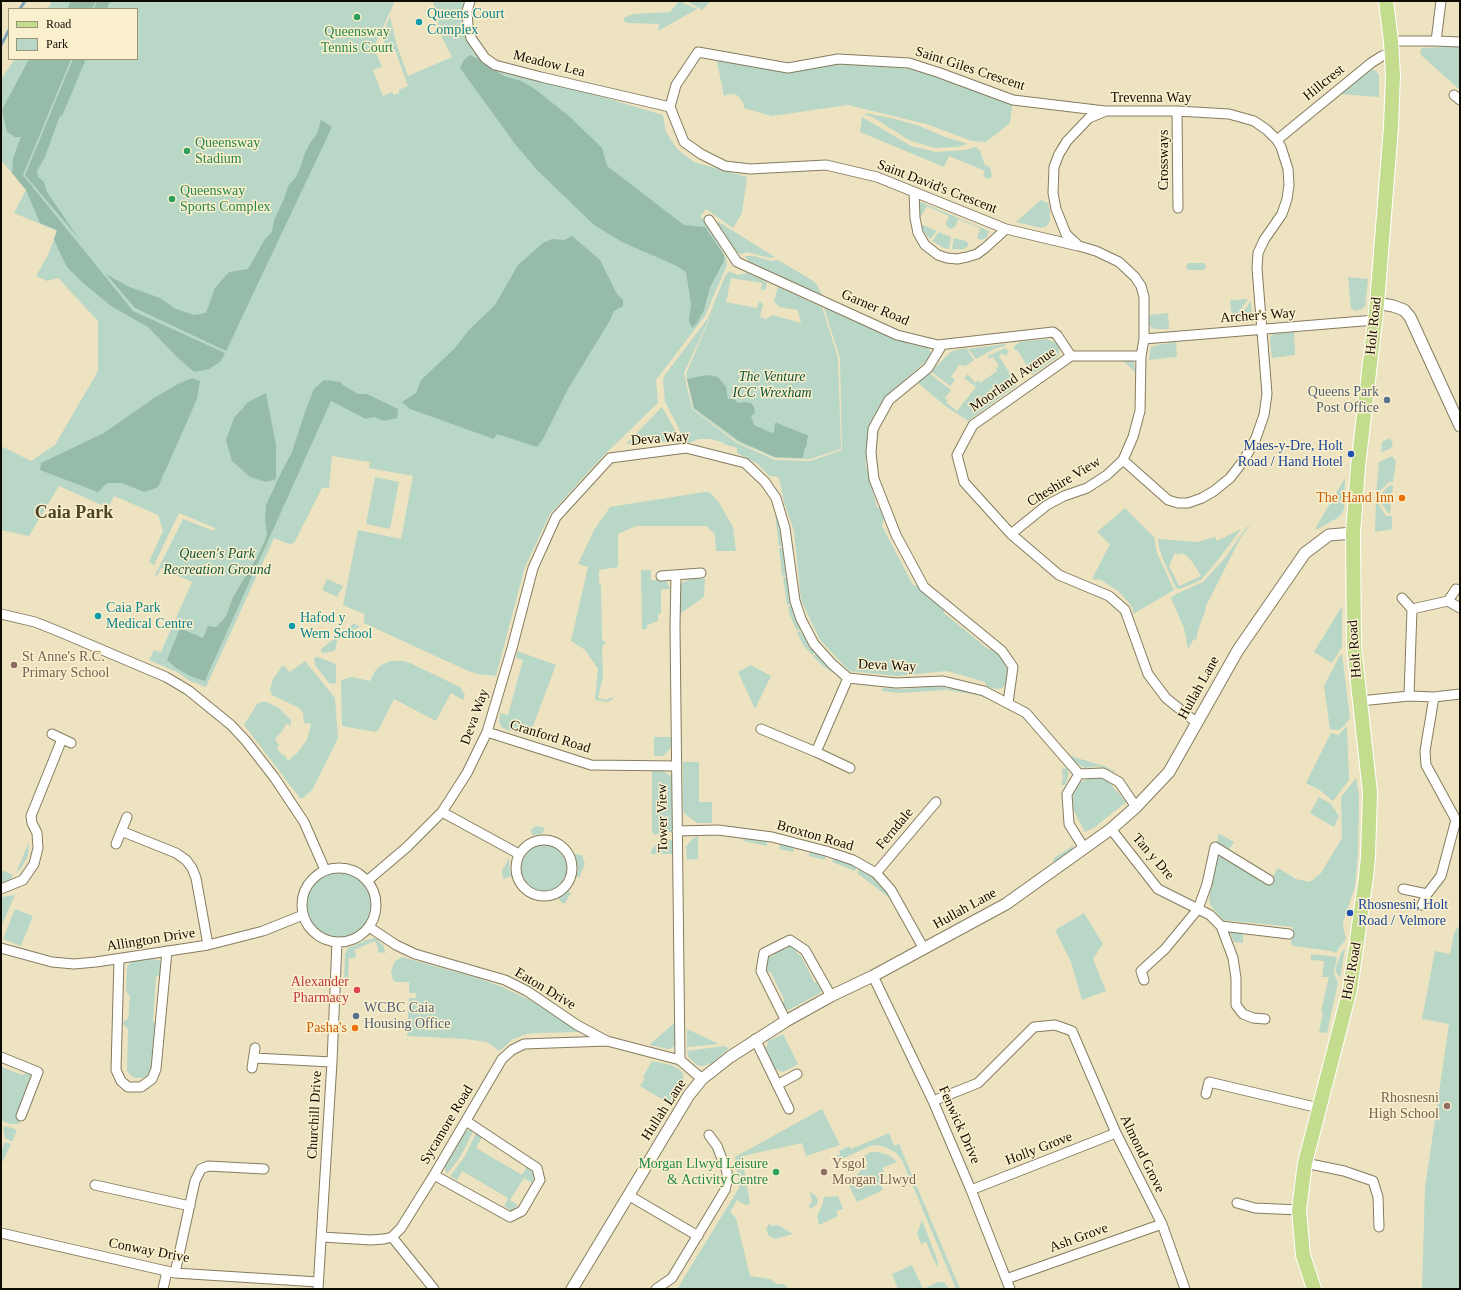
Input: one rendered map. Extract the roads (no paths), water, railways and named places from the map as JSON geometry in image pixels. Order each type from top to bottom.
[{"type":"main road","name":"Holt Road","points":[[1314,1289],[1303,1255],[1299,1210],[1305,1164],[1350,989],[1366,877],[1370,792],[1354,647],[1353,533],[1358,467],[1377,303],[1391,127],[1391,48],[1386,1]]},
{"type":"street","name":"Meadow Lea","points":[[470,1],[467,10],[468,26],[471,38],[485,58],[495,65],[670,107]]},
{"type":"street","points":[[1436,41],[1441,1]]},
{"type":"street","name":"Hillcrest","points":[[1277,140],[1371,62],[1382,56],[1391,48],[1436,41],[1460,42]]},
{"type":"street","name":"Saint Giles Crescent","points":[[670,107],[676,85],[698,52],[788,68],[838,59],[909,63],[1014,100],[1106,111]]},
{"type":"street","name":"Saint David's Crescent","points":[[670,107],[684,142],[701,154],[725,166],[750,169],[826,165],[877,177],[1006,229],[1079,246]]},
{"type":"street","name":"Trevenna Way","points":[[1123,460],[1168,500],[1178,503],[1188,503],[1202,498],[1214,491],[1230,478],[1244,460],[1256,438],[1264,415],[1266,394],[1257,268],[1258,254],[1264,240],[1282,214],[1287,199],[1289,185],[1288,169],[1284,154],[1277,140],[1267,130],[1254,121],[1229,114],[1178,111],[1106,111],[1089,118],[1077,129],[1059,154],[1054,167],[1054,193],[1056,209],[1066,234],[1079,246],[1110,257],[1127,268],[1141,286],[1144,297],[1144,339],[1141,356]]},
{"type":"street","name":"Crossways","points":[[1178,111],[1178,208]]},
{"type":"street","points":[[914,192],[915,218],[918,233],[926,245],[938,254],[948,258],[967,258],[977,254],[1006,229]]},
{"type":"street","name":"Garner Road","points":[[709,220],[737,262],[898,335],[942,345],[1053,332],[1057,335],[1071,356]]},
{"type":"street","points":[[1377,303],[1404,310],[1410,317],[1446,399],[1460,426]]},
{"type":"street","name":"Archer's Way","points":[[1144,339],[1375,320]]},
{"type":"street","points":[[942,345],[928,368],[889,400],[873,429],[871,453],[874,479],[896,535],[924,586],[1002,651],[1013,667],[1008,703]]},
{"type":"street","name":"Moorland Avenue","points":[[1141,356],[1071,356],[973,425],[957,455],[964,482],[1011,534],[1059,575],[1109,596],[1125,610],[1148,674],[1166,698],[1197,723]]},
{"type":"street","name":"Cheshire View","points":[[1011,534],[1047,505],[1064,496],[1087,488],[1107,475],[1123,460],[1133,437],[1140,411],[1141,356]]},
{"type":"street","name":"Deva Way","points":[[367,881],[407,847],[442,812],[466,773],[487,732],[512,648],[533,568],[556,517],[610,458],[686,448],[745,463],[765,482],[776,498],[785,528],[795,601],[801,619],[814,644],[832,664],[848,678],[896,684],[943,682],[984,691],[1026,713],[1079,774]]},
{"type":"street","name":"Hullah Lane","points":[[572,1289],[689,1095],[702,1079],[730,1056],[786,1021],[831,996],[924,949],[1006,904],[1111,829],[1136,808],[1169,772],[1238,650],[1305,553],[1329,535],[1353,533]]},
{"type":"street","points":[[661,576],[701,573]]},
{"type":"street","name":"Tower View","points":[[676,575],[675,626],[680,1060]]},
{"type":"street","points":[[1412,609],[1448,600],[1456,589]]},
{"type":"street","points":[[1402,598],[1412,609],[1408,696]]},
{"type":"street","points":[[1448,600],[1460,608]]},
{"type":"street","points":[[1,614],[35,622],[60,632],[166,677],[188,690],[231,726],[246,741],[274,777],[304,822],[325,870]]},
{"type":"street","points":[[816,752],[848,678]]},
{"type":"street","points":[[1360,701],[1408,696],[1434,697],[1460,694]]},
{"type":"street","points":[[1422,905],[1427,894],[1441,876],[1458,820],[1426,765],[1425,751],[1434,697]]},
{"type":"street","points":[[761,729],[850,768]]},
{"type":"street","name":"Cranford Road","points":[[487,732],[591,765],[677,766]]},
{"type":"street","points":[[52,734],[71,743]]},
{"type":"street","points":[[1,889],[23,880],[34,864],[38,848],[37,833],[31,816],[62,739]]},
{"type":"street","points":[[1084,848],[1069,824],[1067,794],[1079,774],[1103,773],[1119,782],[1136,808]]},
{"type":"street","name":"Ferndale","points":[[876,873],[936,802]]},
{"type":"street","points":[[442,812],[520,854]]},
{"type":"street","points":[[116,844],[127,818]]},
{"type":"street","name":"Tan y Dre","points":[[1111,829],[1158,888],[1210,915],[1221,926],[1233,958],[1236,978],[1236,1004],[1243,1014],[1253,1018],[1265,1019]]},
{"type":"street","name":"Broxton Road","points":[[678,831],[718,830],[772,837],[826,851],[853,860],[876,873],[891,890],[924,949]]},
{"type":"street","points":[[121,831],[176,854],[186,860],[192,868],[196,878],[208,945]]},
{"type":"street","points":[[544,840],[562,846],[568,853],[572,862],[572,872],[569,881],[564,888],[556,894],[548,897],[530,893],[523,888],[516,876],[516,862],[520,854],[526,846],[534,842],[544,840]]},
{"type":"street","points":[[1139,973],[1166,949],[1198,909],[1207,884],[1215,847],[1269,880]]},
{"type":"street","points":[[336,868],[348,869],[358,873],[367,881],[374,891],[376,903],[375,916],[369,927],[350,941],[337,942],[326,940],[316,934],[308,926],[303,915],[302,904],[304,893],[316,876],[325,870],[336,868]]},
{"type":"street","points":[[1403,888],[1427,894]]},
{"type":"street","name":"Allington Drive","points":[[1,948],[52,962],[74,964],[119,959],[208,945],[263,931],[303,915]]},
{"type":"street","points":[[1221,926],[1289,934]]},
{"type":"street","name":"Eaton Drive","points":[[369,927],[396,945],[415,954],[505,980],[577,1025],[607,1041],[680,1060],[702,1079]]},
{"type":"street","points":[[786,1021],[761,971],[764,952],[790,940],[805,950],[831,996]]},
{"type":"street","name":"Churchill Drive","points":[[318,1286],[332,1062],[337,942]]},
{"type":"street","points":[[119,959],[116,1070],[121,1081],[128,1087],[141,1087],[152,1079],[156,1070],[167,951]]},
{"type":"street","name":"Fenwick Drive","points":[[873,976],[933,1101],[972,1190],[1010,1289]]},
{"type":"street","name":"Almond Grove","points":[[933,1101],[978,1083],[1034,1027],[1055,1025],[1072,1031],[1116,1133],[1162,1224],[1185,1289]]},
{"type":"street","points":[[755,1040],[789,1109]]},
{"type":"street","name":"Sycamore Road","points":[[392,1237],[401,1228],[434,1175],[502,1059],[512,1050],[524,1044],[607,1041]]},
{"type":"street","points":[[255,1048],[253,1063],[332,1062]]},
{"type":"street","points":[[1,1057],[38,1072],[20,1116]]},
{"type":"street","points":[[777,1084],[797,1074]]},
{"type":"street","points":[[1206,1094],[1208,1082],[1319,1108]]},
{"type":"street","points":[[434,1175],[510,1217],[522,1211],[537,1186],[540,1180],[537,1168],[466,1121]]},
{"type":"street","name":"Holly Grove","points":[[972,1190],[1116,1133]]},
{"type":"street","points":[[656,1289],[672,1278],[725,1190],[727,1172],[720,1143],[709,1135]]},
{"type":"street","points":[[1305,1164],[1344,1171],[1372,1182],[1378,1197],[1378,1227]]},
{"type":"street","points":[[163,1289],[171,1272],[190,1206],[197,1175],[202,1169],[208,1166],[264,1169]]},
{"type":"street","points":[[95,1185],[190,1206]]},
{"type":"street","points":[[628,1195],[698,1236]]},
{"type":"street","points":[[1237,1203],[1255,1208],[1299,1210]]},
{"type":"street","name":"Ash Grove","points":[[1006,1279],[1162,1224]]},
{"type":"street","name":"Conway Drive","points":[[1,1233],[171,1272],[318,1286]]},
{"type":"street","points":[[322,1237],[371,1240],[392,1237],[434,1289]]},
{"type":"waterway","points":[[21,8],[25,1]]},
{"type":"waterway","points":[[1,45],[8,32]]},
{"type":"place","name":"Queensway Tennis Court","points":[[357,17]]},
{"type":"place","name":"Queens Court Complex","points":[[419,22]]},
{"type":"place","name":"Queensway Stadium","points":[[187,151]]},
{"type":"place","name":"Queensway Sports Complex","points":[[172,199]]},
{"type":"place","name":"Queens Park Post Office","points":[[1387,400]]},
{"type":"place","name":"Maes-y-Dre, Holt Road / Hand Hotel","points":[[1351,454]]},
{"type":"place","name":"The Hand Inn","points":[[1402,498]]},
{"type":"place","name":"Caia Park Medical Centre","points":[[98,616]]},
{"type":"place","name":"Hafod y Wern School","points":[[292,626]]},
{"type":"place","name":"St Anne's R.C. Primary School","points":[[14,665]]},
{"type":"place","name":"Rhosnesni, Holt Road / Velmore","points":[[1350,913]]},
{"type":"place","name":"Alexander Pharmacy","points":[[357,990]]},
{"type":"place","name":"WCBC Caia Housing Office","points":[[356,1016]]},
{"type":"place","name":"Pasha's","points":[[355,1028]]},
{"type":"place","name":"Rhosnesni High School","points":[[1447,1106]]},
{"type":"place","name":"Morgan Llwyd Leisure & Activity Centre","points":[[776,1172]]},
{"type":"place","name":"Ysgol Morgan Llwyd","points":[[824,1172]]},
{"type":"district","name":"Caia Park","points":[[74,513]]},
{"type":"park label","name":"The Venture ICC Wrexham","points":[[772,386]]},
{"type":"park label","name":"Queen's Park Recreation Ground","points":[[217,562]]}]
